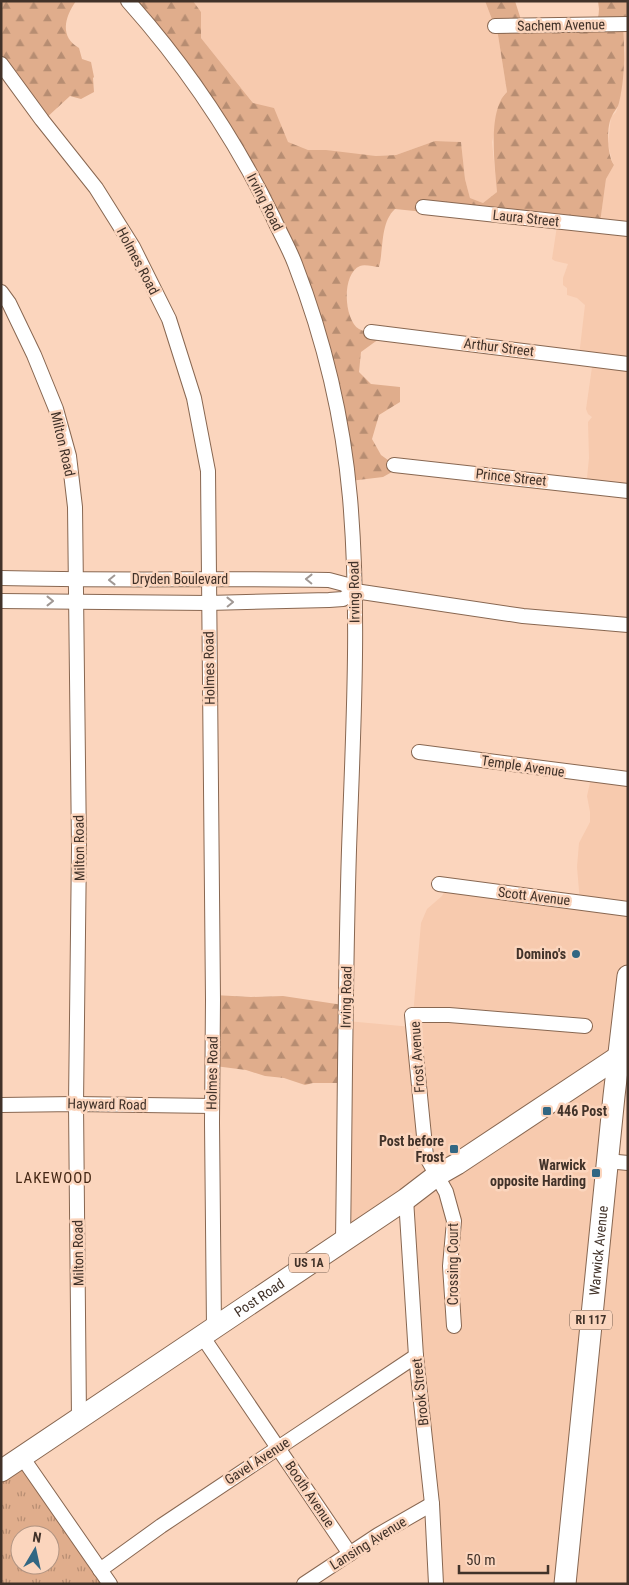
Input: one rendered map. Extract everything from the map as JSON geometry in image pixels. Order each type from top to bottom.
[{"type":"main road","name":"Warwick Avenue","points":[[565,1584],[618,1162],[618,1057],[628,976]]},
{"type":"main road","name":"Post Road","points":[[1,1471],[406,1199],[436,1176],[618,1057]]},
{"type":"street","name":"Irving Road","points":[[128,1],[155,31],[211,108],[255,180],[294,262],[323,344],[338,412],[350,496],[356,591],[348,877],[343,1240]]},
{"type":"street","name":"Sachem Avenue","points":[[495,26],[628,24]]},
{"type":"street","name":"Holmes Road","points":[[1,64],[42,120],[96,188],[133,247],[169,319],[194,398],[208,471],[213,999],[208,1332]]},
{"type":"street","name":"Laura Street","points":[[423,207],[628,229]]},
{"type":"street","name":"Milton Road","points":[[1,292],[9,303],[34,354],[56,409],[69,456],[75,507],[79,887],[76,1104],[79,1418]]},
{"type":"street","name":"Arthur Street","points":[[371,332],[628,364]]},
{"type":"street","name":"Prince Street","points":[[394,465],[628,492]]},
{"type":"street","name":"Dryden Boulevard","points":[[1,578],[77,580],[208,578],[329,580],[344,584],[356,591],[523,616],[628,625]]},
{"type":"street","name":"Dryden Boulevard","points":[[1,601],[208,602],[329,600],[343,599],[356,591]]},
{"type":"street","name":"Temple Avenue","points":[[419,752],[628,779]]},
{"type":"street","name":"Scott Avenue","points":[[439,884],[628,909]]},
{"type":"street","name":"Frost Avenue","points":[[436,1176],[426,1156],[412,1015],[449,1015],[585,1026]]},
{"type":"street","name":"Hayward Road","points":[[1,1105],[212,1106]]},
{"type":"street","name":"Crossing Court","points":[[436,1176],[446,1192],[454,1221],[450,1266],[454,1326]]},
{"type":"street","name":"Brook Street","points":[[406,1199],[416,1356],[432,1504],[436,1584]]},
{"type":"street","name":"Booth Avenue","points":[[208,1332],[278,1448],[350,1554]]},
{"type":"street","name":"Gavel Avenue","points":[[100,1570],[161,1526],[416,1356]]},
{"type":"street","points":[[22,1457],[110,1584]]},
{"type":"street","name":"Lansing Avenue","points":[[304,1584],[378,1535],[432,1504]]},
{"type":"shaded area","points":[[193,1],[485,1],[498,35],[507,92],[503,96],[492,142],[497,192],[483,203],[470,198],[465,179],[461,142],[435,141],[396,155],[376,156],[329,152],[312,153],[287,145],[201,38],[201,12]]},
{"type":"shaded area","points":[[628,23],[628,493],[586,488],[589,458],[588,422],[592,417],[586,409],[593,360],[579,356],[585,305],[577,298],[567,295],[567,288],[563,285],[563,278],[568,264],[552,259],[557,226],[599,229],[606,179],[614,165],[608,144],[611,117],[616,112],[619,103],[625,50],[623,25]]},
{"type":"shaded area","points":[[592,774],[628,778],[628,1050],[609,1150],[628,1162],[628,1584],[436,1584],[406,1200],[344,1234],[347,1021],[412,1027],[421,923],[427,909],[442,896],[448,885],[580,902],[577,867],[579,843],[590,822],[587,796]]},
{"type":"green space","points":[[1,1],[76,1],[67,20],[67,33],[73,44],[79,48],[82,59],[91,62],[94,92],[81,99],[70,96],[44,120],[1,61]]},
{"type":"green space","points":[[131,1],[193,1],[201,12],[201,38],[253,103],[274,108],[288,142],[308,150],[326,150],[376,156],[396,155],[435,141],[461,142],[465,179],[470,198],[483,203],[497,192],[494,154],[495,125],[501,100],[507,92],[498,35],[485,1],[515,1],[522,23],[598,22],[598,1],[628,1],[628,23],[623,25],[622,84],[618,105],[610,121],[608,134],[610,155],[614,165],[606,179],[599,230],[395,209],[390,215],[385,228],[379,267],[360,266],[350,278],[347,287],[347,297],[350,316],[354,324],[359,329],[383,336],[361,352],[359,372],[371,384],[400,387],[400,402],[379,415],[372,439],[381,455],[399,468],[383,477],[350,481],[324,342],[255,177]]},
{"type":"green space","points":[[214,995],[283,996],[343,1005],[345,1083],[313,1083],[305,1085],[284,1078],[215,1066]]},
{"type":"green space","points":[[20,1458],[111,1584],[1,1584],[1,1471]]},
{"type":"place","name":"Domino's","points":[[576,954]]},
{"type":"place","name":"446 Post","points":[[547,1111]]},
{"type":"place","name":"Post before Frost","points":[[454,1149]]},
{"type":"place","name":"Warwick opposite Harding","points":[[596,1173]]},
{"type":"district","name":"LAKEWOOD","points":[[54,1178]]}]
